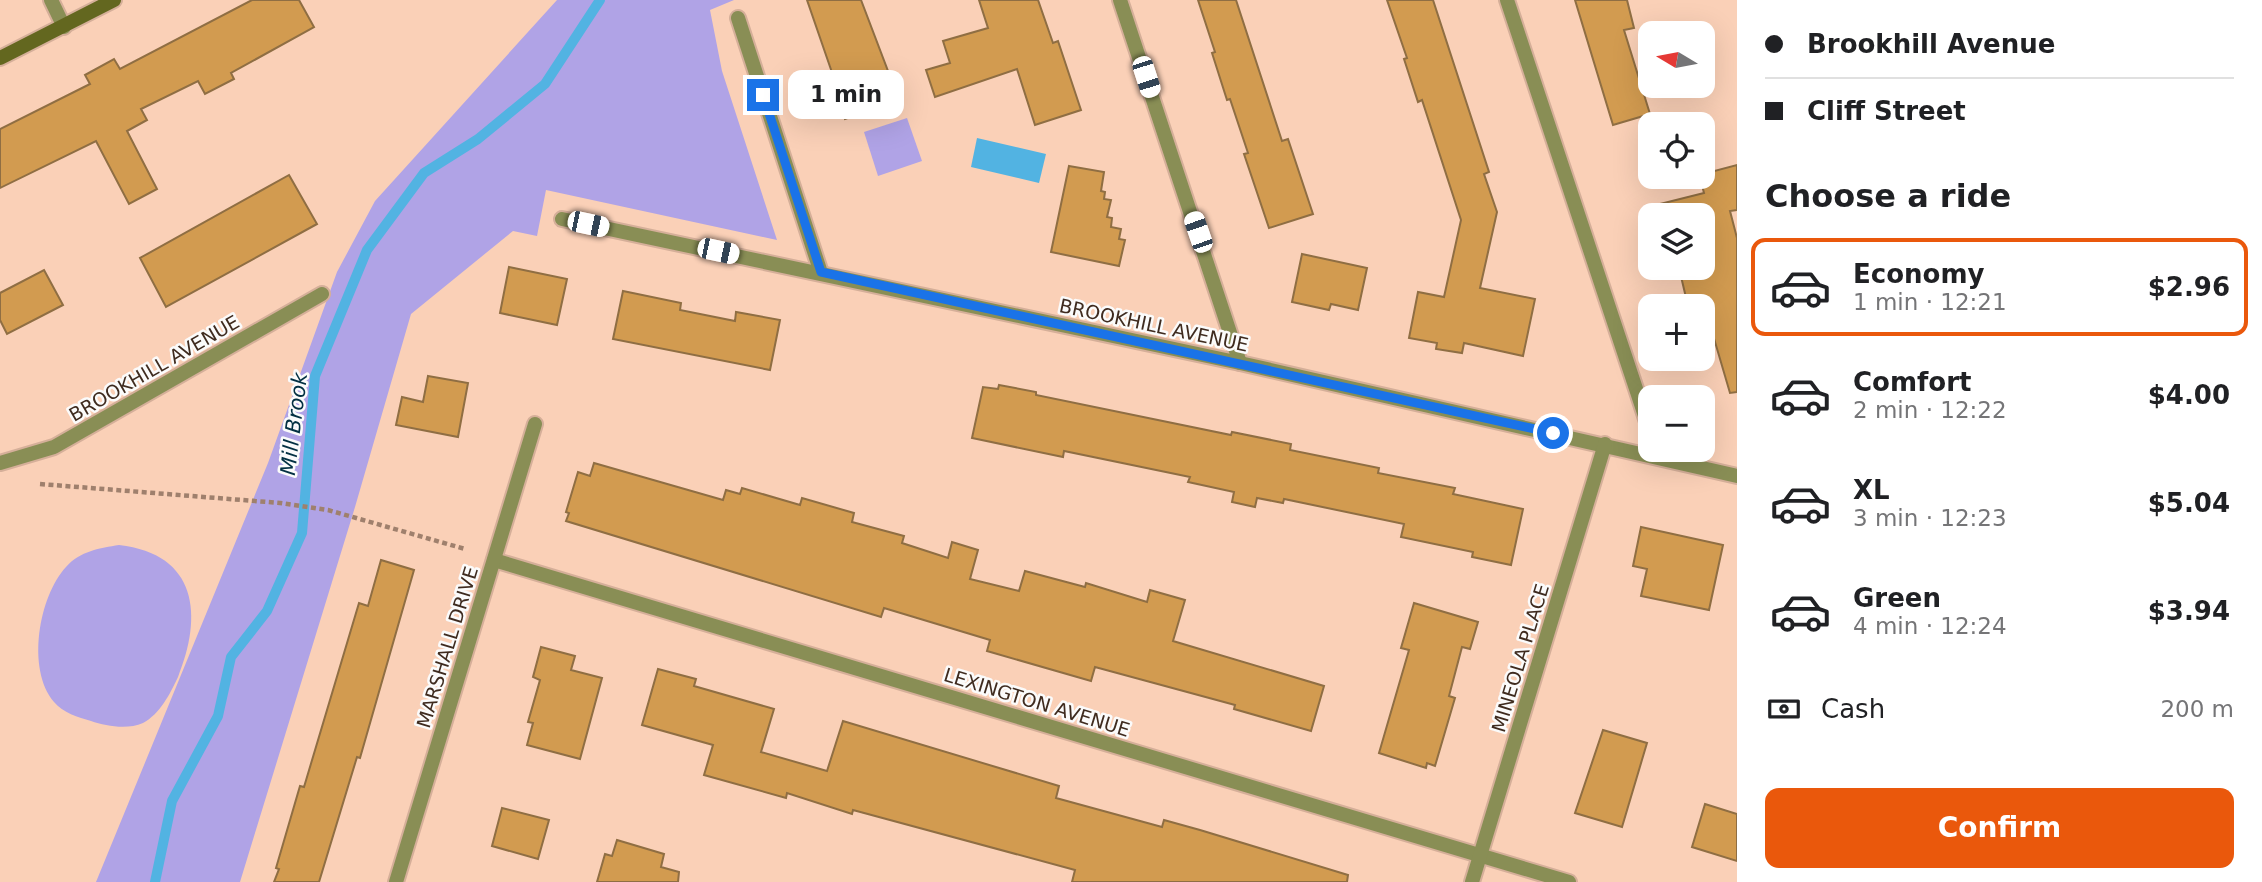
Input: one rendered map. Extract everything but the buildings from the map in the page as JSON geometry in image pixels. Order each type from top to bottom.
[{"type":"street","points":[[51,0],[64,27]]},
{"type":"street","points":[[0,58],[114,0]]},
{"type":"street","points":[[1120,0],[1240,363]]},
{"type":"street","points":[[1507,0],[1638,395]]},
{"type":"street","points":[[738,18],[821,272]]},
{"type":"street","name":"BROOKHILL AVENUE","points":[[562,219],[821,272],[1638,450]]},
{"type":"street","name":"BROOKHILL AVENUE","points":[[0,463],[54,447],[322,294]]},
{"type":"street","name":"MARSHALL DRIVE","points":[[396,882],[535,424]]},
{"type":"street","name":"MINEOLA PLACE","points":[[1472,882],[1605,444]]},
{"type":"street","name":"BROOKHILL AVENUE","points":[[1687,462],[1737,476]]},
{"type":"street","name":"LEXINGTON AVENUE","points":[[494,560],[1569,882]]},
{"type":"path","points":[[40,484],[280,503],[328,510],[465,549]]},
{"type":"shaded area","points":[[557,0],[734,0],[710,10],[722,71],[777,240],[546,190],[537,236],[513,231],[411,314],[240,882],[96,882],[268,463],[337,272],[375,201]]},
{"type":"shaded area","points":[[907,118],[922,161],[878,176],[864,132]]},
{"type":"shaded area","points":[[119,545],[145,551],[165,561],[179,575],[188,591],[191,611],[186,654],[168,697],[143,723],[123,727],[81,718],[58,706],[45,688],[38,652],[43,614],[49,596],[66,567],[84,554]]},
{"type":"water","points":[[977,138],[1046,154],[1039,183],[971,167]]},
{"type":"waterway","name":"Mill Brook","points":[[155,882],[172,801],[218,716],[231,657],[267,611],[302,533],[315,376],[367,250],[424,173],[478,139],[545,84],[600,0]]},
{"type":"route","points":[[763,95],[821,272],[1553,433]]}]
